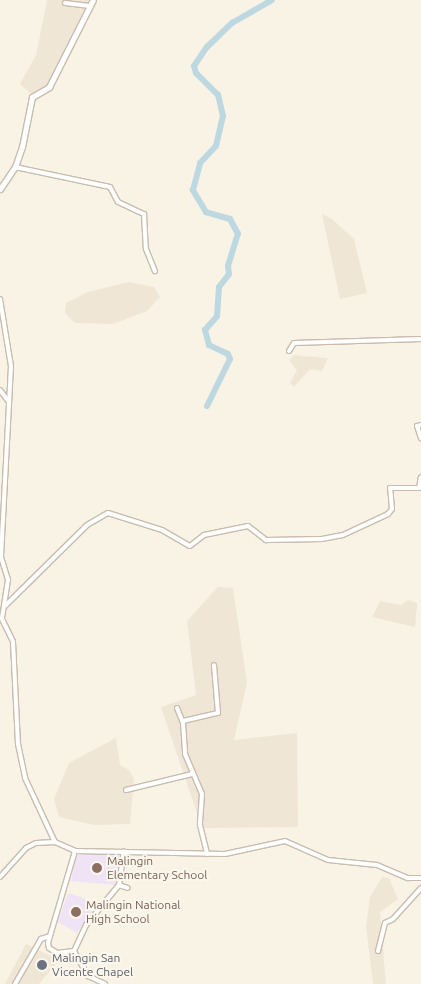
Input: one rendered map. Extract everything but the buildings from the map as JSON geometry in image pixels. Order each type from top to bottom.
[{"type":"street","points":[[0,188],[15,167],[22,147],[32,96],[49,87],[93,0]]},
{"type":"street","points":[[65,3],[90,6]]},
{"type":"street","points":[[15,167],[110,187],[118,202],[144,214],[146,249],[156,271]]},
{"type":"street","points":[[0,299],[11,366],[1,556],[8,580],[1,610],[2,618],[13,642],[18,744],[24,778],[55,842]]},
{"type":"street","points":[[289,351],[294,343],[421,339]]},
{"type":"street","points":[[0,390],[9,402]]},
{"type":"street","points":[[421,424],[417,426],[421,438]]},
{"type":"street","points":[[1,610],[87,525],[108,513],[162,530],[190,546],[204,535],[248,526],[266,540],[322,539],[343,535],[388,514],[392,509],[390,488],[419,488],[421,477]]},
{"type":"street","points":[[183,721],[218,713],[214,665]]},
{"type":"street","points":[[177,708],[183,721],[185,754],[202,794],[200,825],[207,854]]},
{"type":"street","points":[[126,790],[192,774]]},
{"type":"street","points":[[0,877],[26,848],[36,843],[55,842],[75,851],[224,854],[285,841],[328,860],[377,865],[408,878],[421,878]]},
{"type":"street","points":[[74,951],[52,951],[49,948],[50,936],[75,851]]},
{"type":"street","points":[[74,951],[86,925],[118,885],[124,851]]},
{"type":"street","points":[[118,885],[128,888]]},
{"type":"street","points":[[378,950],[385,923],[393,919],[421,888]]},
{"type":"street","points":[[15,984],[42,939],[50,936]]},
{"type":"street","points":[[74,951],[89,977],[105,984]]},
{"type":"shaded area","points":[[47,0],[89,0],[47,86],[31,94],[20,84],[36,55]]},
{"type":"shaded area","points":[[322,214],[332,219],[354,239],[367,293],[340,299]]},
{"type":"shaded area","points":[[129,282],[154,287],[160,297],[147,311],[113,324],[75,323],[65,313],[66,303],[88,292]]},
{"type":"shaded area","points":[[294,355],[328,358],[322,371],[310,369],[294,387],[290,383],[297,370],[289,360]]},
{"type":"shaded area","points":[[218,587],[233,588],[247,683],[234,740],[297,733],[298,827],[202,828],[161,707],[196,695],[187,621]]},
{"type":"shaded area","points":[[408,600],[417,603],[415,627],[372,617],[380,601],[401,605]]},
{"type":"shaded area","points":[[116,738],[120,765],[129,770],[134,779],[130,824],[94,825],[59,817],[54,799],[69,763]]},
{"type":"shaded area","name":"Malingin Elementary School","points":[[76,855],[122,855],[119,880],[115,885],[71,881]]},
{"type":"shaded area","points":[[382,877],[389,878],[398,899],[380,912],[386,984],[373,984],[366,927],[370,897]]},
{"type":"shaded area","name":"Malingin National High School","points":[[68,893],[98,903],[77,933],[58,922]]},
{"type":"shaded area","points":[[26,944],[59,960],[39,984],[5,984]]},
{"type":"waterway","points":[[207,406],[230,359],[228,354],[209,345],[205,330],[217,316],[219,287],[229,274],[228,266],[238,234],[230,219],[206,212],[193,190],[200,163],[216,146],[223,116],[218,95],[196,73],[194,66],[207,47],[232,23],[272,0]]},
{"type":"place","name":"Malingin Elementary School","points":[[97,868]]},
{"type":"place","name":"Malingin National High School","points":[[76,912]]},
{"type":"place","name":"Malingin San Vicente Chapel","points":[[42,965]]}]
